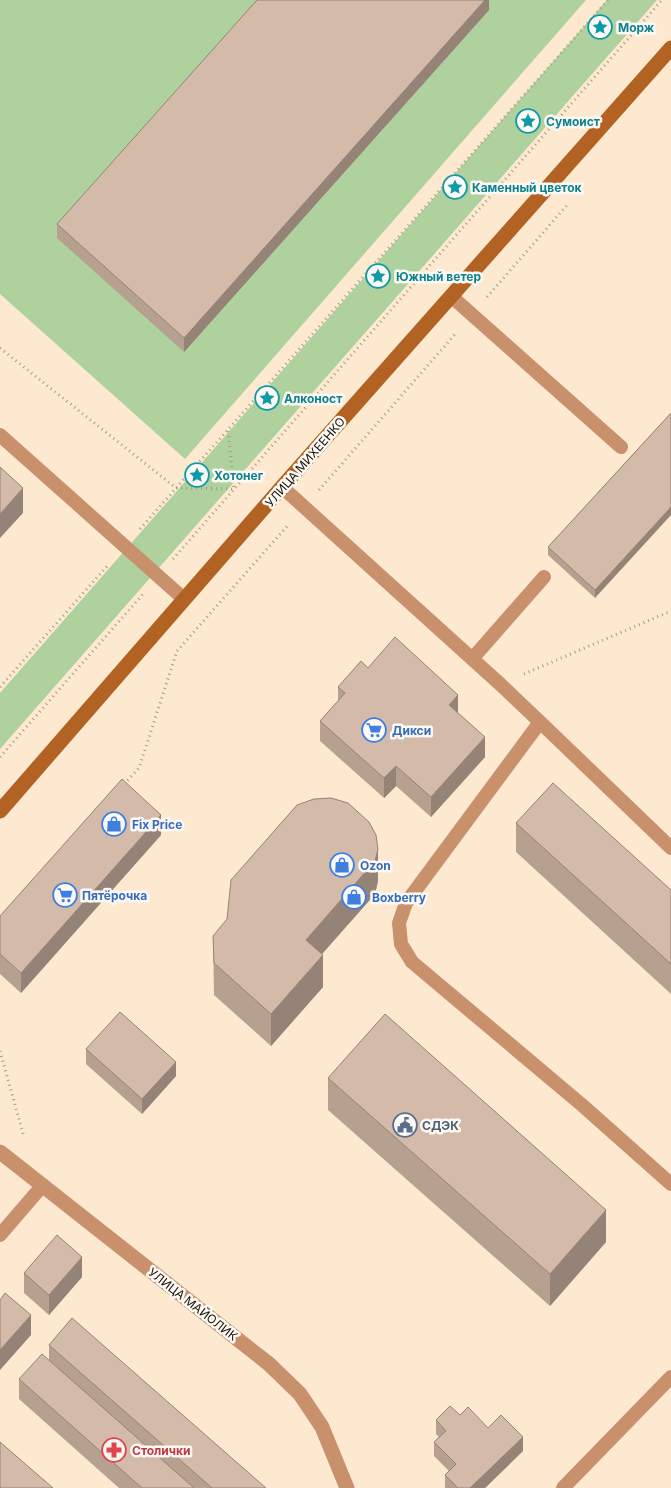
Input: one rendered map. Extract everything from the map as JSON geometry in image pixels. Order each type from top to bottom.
[{"type":"street","name":"УЛИЦА МИХЕЕНКО","points":[[0,811],[282,487],[671,48]]},
{"type":"street","name":"УЛИЦА МАЙОЛИК","points":[[0,1152],[269,1364],[300,1394],[322,1427],[347,1488]]},
{"type":"lane","points":[[451,296],[621,447]]},
{"type":"lane","points":[[0,435],[184,599]]},
{"type":"lane","points":[[282,487],[500,684],[671,848]]},
{"type":"lane","points":[[472,659],[544,577]]},
{"type":"lane","points":[[540,722],[406,904],[399,923],[401,944],[412,962],[582,1105],[671,1184]]},
{"type":"lane","points":[[0,1235],[44,1185]]},
{"type":"lane","points":[[563,1488],[666,1389],[671,1377]]},
{"type":"path","points":[[0,687],[608,0]]},
{"type":"path","points":[[0,757],[662,0]]},
{"type":"path","points":[[0,348],[176,488],[234,489]]},
{"type":"path","points":[[228,430],[234,489]]},
{"type":"path","points":[[500,684],[671,611]]},
{"type":"path","points":[[0,1051],[24,1137]]},
{"type":"green space","points":[[0,0],[586,0],[185,459],[0,294]]},
{"type":"green space","points":[[607,0],[657,0],[0,749],[0,693]]},
{"type":"building","points":[[257,0],[485,0],[184,338],[57,224]]},
{"type":"building","points":[[671,413],[671,507],[595,590],[548,547]]},
{"type":"building","points":[[0,467],[23,488],[0,514]]},
{"type":"building","points":[[395,637],[458,695],[449,705],[485,737],[431,797],[396,766],[384,778],[320,721],[345,693],[338,687],[361,661],[368,668]]},
{"type":"building","points":[[122,779],[161,815],[21,973],[0,954],[0,916]]},
{"type":"building","points":[[553,783],[671,890],[671,964],[516,823]]},
{"type":"building","points":[[331,798],[348,803],[369,822],[376,835],[378,849],[375,861],[306,940],[323,955],[271,1014],[214,963],[213,936],[227,919],[231,880],[297,805],[314,799]]},
{"type":"building","points":[[120,1012],[176,1062],[142,1099],[86,1049]]},
{"type":"building","points":[[385,1014],[606,1210],[550,1274],[328,1078]]},
{"type":"building","points":[[57,1235],[82,1257],[49,1295],[24,1273]]},
{"type":"building","points":[[5,1293],[31,1315],[0,1350],[0,1300]]},
{"type":"building","points":[[72,1318],[266,1488],[212,1488],[49,1345]]},
{"type":"building","points":[[42,1354],[194,1488],[142,1488],[19,1379]]},
{"type":"building","points":[[450,1406],[460,1415],[468,1407],[488,1428],[501,1415],[523,1437],[470,1488],[458,1488],[445,1475],[456,1464],[434,1442],[446,1431],[436,1420]]},
{"type":"building","points":[[0,1442],[53,1488],[0,1488]]},
{"type":"place","name":"Морж","points":[[600,27]]},
{"type":"place","name":"Сумоист","points":[[528,121]]},
{"type":"place","name":"Каменный цветок","points":[[455,187]]},
{"type":"place","name":"Южный ветер","points":[[378,276]]},
{"type":"place","name":"Алконост","points":[[267,398]]},
{"type":"place","name":"Хотонег","points":[[197,475]]},
{"type":"place","name":"Дикси","points":[[374,730]]},
{"type":"place","name":"Fix Price","points":[[114,824]]},
{"type":"place","name":"Ozon","points":[[342,865]]},
{"type":"place","name":"Пятёрочка","points":[[65,895]]},
{"type":"place","name":"Boxberry","points":[[354,897]]},
{"type":"place","name":"СДЭК","points":[[405,1125]]},
{"type":"place","name":"Столички","points":[[114,1450]]}]
